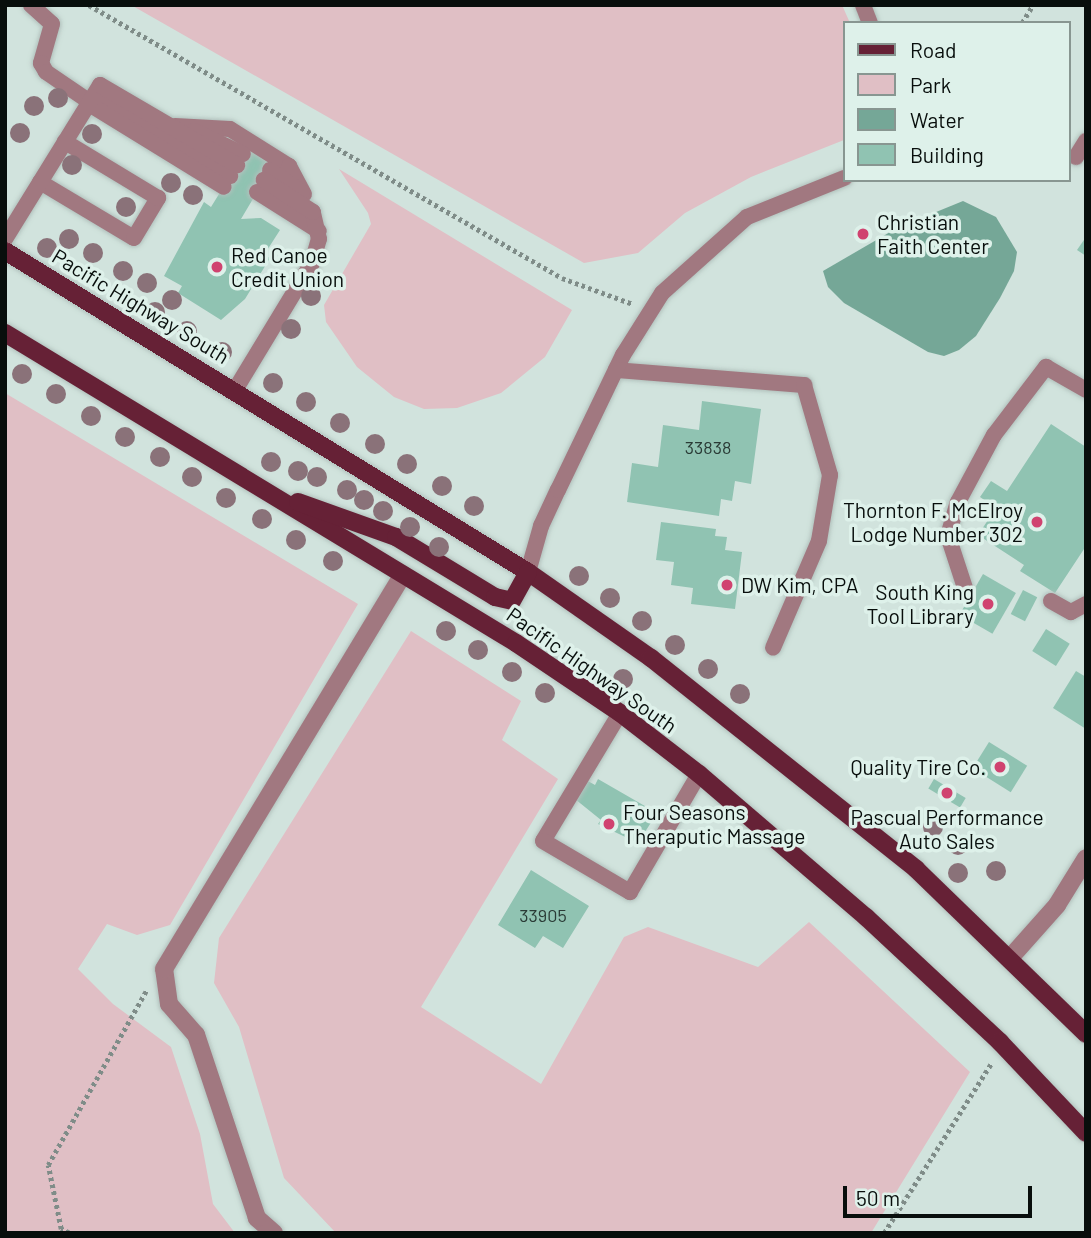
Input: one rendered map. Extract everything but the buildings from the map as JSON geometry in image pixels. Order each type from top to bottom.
[{"type":"main road","name":"Pacific Highway South","points":[[5,251],[528,572],[651,658],[823,791],[1010,958],[1086,1034]]},
{"type":"main road","name":"Pacific Highway South","points":[[5,333],[516,643],[620,713],[699,774],[866,917],[1000,1042],[1086,1133]]},
{"type":"main road","points":[[265,491],[396,537],[495,597],[512,601],[528,572]]},
{"type":"street","points":[[274,1233],[257,1218],[196,1035],[169,1004],[164,969],[403,575]]},
{"type":"street","points":[[1010,958],[1057,905],[1086,858]]},
{"type":"lane","points":[[32,5],[52,24],[41,63],[51,79],[175,126],[234,170],[93,96]]},
{"type":"lane","points":[[5,239],[93,96]]},
{"type":"lane","points":[[175,126],[230,129],[289,166],[313,212],[318,231],[312,263],[235,390]]},
{"type":"lane","points":[[1076,157],[1086,141]]},
{"type":"lane","points":[[40,182],[134,238],[158,198],[65,142]]},
{"type":"lane","points":[[528,572],[541,526],[616,370],[649,313],[688,265],[747,217],[842,179]]},
{"type":"lane","points":[[260,186],[304,194]]},
{"type":"lane","points":[[260,186],[273,201],[318,231]]},
{"type":"lane","points":[[260,186],[313,212]]},
{"type":"lane","points":[[966,591],[948,536],[958,502],[994,435],[1046,366],[1086,390]]},
{"type":"lane","points":[[616,370],[804,385],[830,475],[819,541],[773,648]]},
{"type":"lane","points":[[1051,601],[1071,612],[1086,604]]},
{"type":"lane","points":[[620,713],[543,841],[630,892],[699,774]]},
{"type":"path","points":[[89,5],[562,278],[649,313]]},
{"type":"path","points":[[1023,21],[1033,5]]},
{"type":"path","points":[[69,1233],[61,1229],[48,1165],[139,1000],[164,969]]},
{"type":"path","points":[[884,1233],[999,1050],[1000,1042]]},
{"type":"green space","points":[[131,5],[842,5],[849,21],[842,21],[842,141],[751,177],[685,213],[638,253],[584,263]]},
{"type":"green space","points":[[339,169],[572,310],[545,357],[501,393],[457,408],[424,409],[394,397],[357,367],[326,322],[324,305],[371,224],[368,213]]},
{"type":"green space","points":[[5,393],[358,604],[170,925],[137,935],[107,924],[78,969],[113,1004],[171,1047],[200,1134],[213,1204],[235,1233],[5,1233]]},
{"type":"green space","points":[[411,631],[521,701],[502,740],[558,779],[421,1007],[541,1084],[624,937],[648,927],[758,967],[809,922],[970,1072],[871,1233],[336,1233],[284,1178],[239,1027],[214,983],[219,938]]},
{"type":"water","points":[[963,201],[996,217],[1017,252],[1014,271],[1000,298],[976,336],[959,350],[944,356],[928,352],[844,303],[828,287],[823,271],[897,228]]},
{"type":"place","name":"Christian Faith Center","points":[[863,234]]},
{"type":"place","name":"Red Canoe Credit Union","points":[[217,267]]},
{"type":"place","name":"Thornton F. McElroy Lodge Number 302","points":[[1037,522]]},
{"type":"place","name":"DW Kim, CPA","points":[[727,585]]},
{"type":"place","name":"South King Tool Library","points":[[988,604]]},
{"type":"place","name":"Quality Tire Co.","points":[[1000,767]]},
{"type":"place","name":"Pascual Performance Auto Sales","points":[[947,793]]},
{"type":"place","name":"Four Seasons Theraputic Massage","points":[[609,824]]}]
